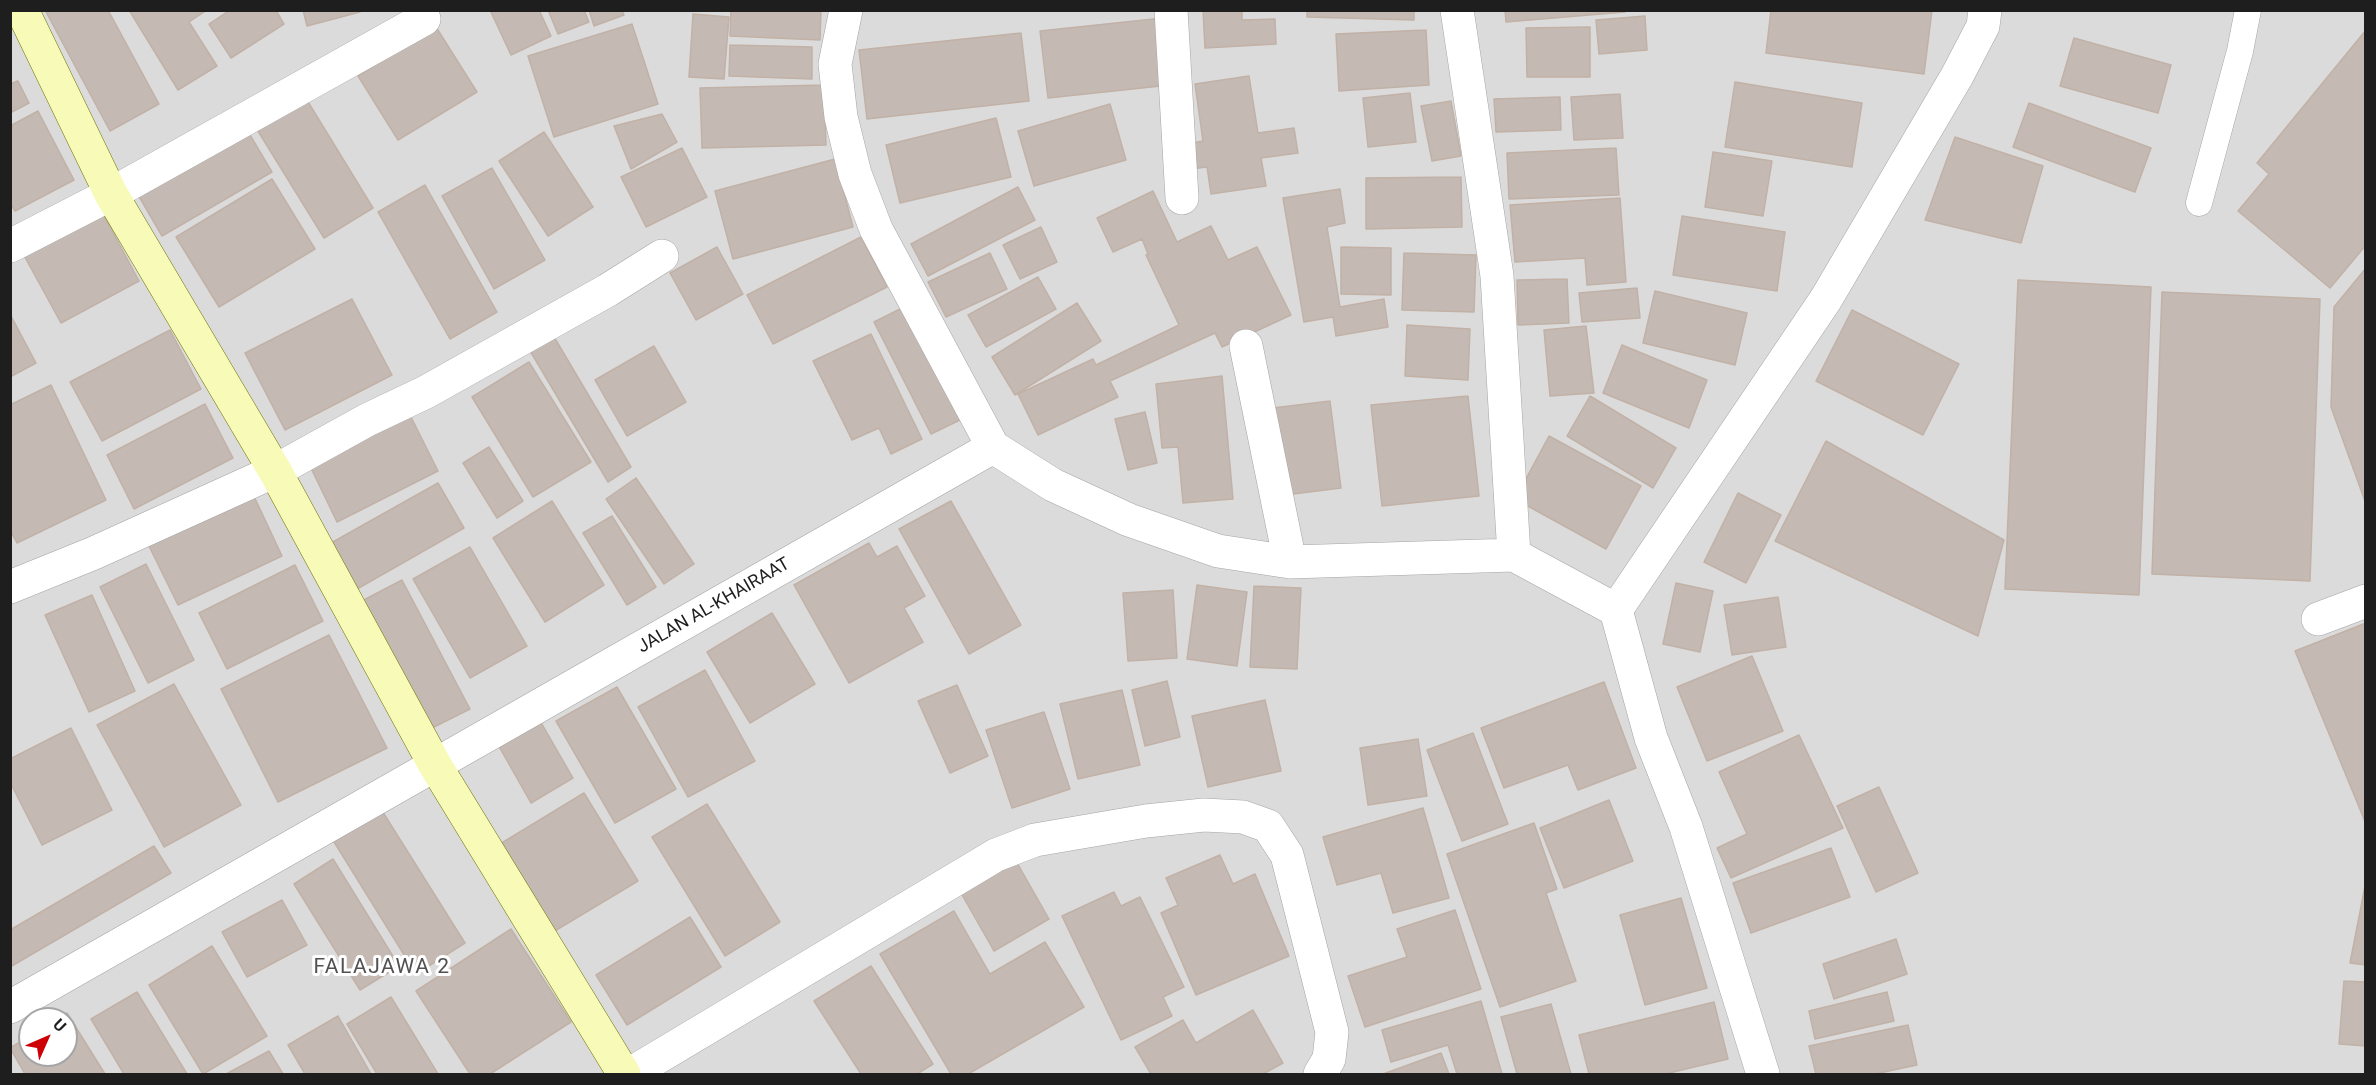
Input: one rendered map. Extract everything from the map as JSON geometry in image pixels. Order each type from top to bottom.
[{"type":"street","points":[[22,10],[111,194],[275,471],[435,765],[624,1074]]},
{"type":"street","points":[[846,10],[835,64],[841,117],[855,174],[876,229],[993,447],[1053,485],[1129,520],[1218,551],[1290,562],[1514,555],[1616,610],[1651,738],[1686,827],[1763,1074]]},
{"type":"street","points":[[1171,10],[1182,198]]},
{"type":"street","points":[[1457,10],[1497,276],[1514,555]]},
{"type":"street","points":[[1616,610],[1826,299],[1957,76],[1983,26],[1985,10]]},
{"type":"street","points":[[10,246],[111,194],[424,20]]},
{"type":"street","points":[[10,587],[94,553],[275,471],[367,420],[436,386],[608,290],[662,256]]},
{"type":"street","points":[[1246,346],[1290,562]]},
{"type":"street","name":"JALAN AL-KHAIRAAT","points":[[10,1007],[993,447]]},
{"type":"street","points":[[2318,619],[2366,601]]},
{"type":"street","points":[[630,1074],[996,855],[1035,840],[1146,821],[1204,815],[1244,817],[1268,826],[1287,855],[1332,1032],[1329,1059],[1320,1074]]},
{"type":"lane","points":[[2199,203],[2240,51],[2248,10]]},
{"type":"shaded area","points":[[10,11],[2365,11],[2365,1074],[11,1074]]},
{"type":"building","points":[[45,10],[108,10],[159,104],[110,131]]},
{"type":"building","points":[[129,10],[207,10],[189,22],[217,66],[178,90]]},
{"type":"building","points":[[230,10],[276,10],[284,24],[231,58],[209,24]]},
{"type":"building","points":[[303,10],[360,10],[360,12],[307,26]]},
{"type":"building","points":[[490,10],[539,10],[551,36],[511,55]]},
{"type":"building","points":[[548,10],[584,10],[589,22],[558,34]]},
{"type":"building","points":[[589,10],[622,10],[624,15],[594,26]]},
{"type":"building","points":[[731,10],[821,10],[820,40],[730,36]]},
{"type":"building","points":[[1203,10],[1242,10],[1242,20],[1275,19],[1276,44],[1205,48]]},
{"type":"building","points":[[1307,10],[1414,10],[1414,20],[1307,17]]},
{"type":"building","points":[[1505,10],[1624,10],[1625,12],[1506,22]]},
{"type":"building","points":[[1771,10],[1932,10],[1924,74],[1766,53]]},
{"type":"building","points":[[693,14],[729,17],[724,79],[689,77]]},
{"type":"building","points":[[1645,16],[1647,50],[1599,54],[1596,20]]},
{"type":"building","points":[[1163,18],[1170,85],[1048,98],[1040,31]]},
{"type":"building","points":[[632,24],[658,104],[554,137],[528,56]]},
{"type":"building","points":[[436,27],[477,92],[398,140],[358,76]]},
{"type":"building","points":[[1590,27],[1590,77],[1527,77],[1526,28]]},
{"type":"building","points":[[1426,30],[1429,85],[1339,91],[1336,34]]},
{"type":"building","points":[[2366,30],[2366,245],[2330,288],[2238,211],[2269,174],[2257,163]]},
{"type":"building","points":[[1021,33],[1029,101],[867,119],[859,50]]},
{"type":"building","points":[[2074,38],[2171,65],[2158,113],[2060,86]]},
{"type":"building","points":[[730,45],[812,47],[812,79],[729,76]]},
{"type":"building","points":[[1249,76],[1258,133],[1294,128],[1298,153],[1261,158],[1266,186],[1211,194],[1207,167],[1190,169],[1186,144],[1203,141],[1195,84]]},
{"type":"building","points":[[18,81],[29,103],[10,113],[10,84]]},
{"type":"building","points":[[1735,82],[1862,103],[1852,167],[1725,147]]},
{"type":"building","points":[[824,85],[826,145],[702,148],[700,88]]},
{"type":"building","points":[[302,92],[373,208],[324,238],[253,123]]},
{"type":"building","points":[[1410,93],[1416,142],[1368,147],[1363,98]]},
{"type":"building","points":[[1620,94],[1623,138],[1574,140],[1571,97]]},
{"type":"building","points":[[1560,97],[1561,130],[1496,132],[1494,99]]},
{"type":"building","points":[[1451,101],[1461,156],[1432,161],[1421,106]]},
{"type":"building","points":[[2029,103],[2151,148],[2135,192],[2013,147]]},
{"type":"building","points":[[1110,104],[1126,160],[1034,186],[1018,131]]},
{"type":"building","points":[[38,111],[74,180],[15,211],[10,203],[10,126]]},
{"type":"building","points":[[662,114],[677,142],[631,169],[614,126]]},
{"type":"building","points":[[996,118],[1011,177],[900,203],[886,145]]},
{"type":"building","points":[[244,125],[272,172],[162,236],[134,188]]},
{"type":"building","points":[[544,132],[593,207],[548,236],[499,161]]},
{"type":"building","points":[[1955,137],[2043,166],[2021,243],[1925,220]]},
{"type":"building","points":[[682,148],[707,197],[646,227],[621,177]]},
{"type":"building","points":[[1616,148],[1619,195],[1509,199],[1507,153]]},
{"type":"building","points":[[1713,152],[1772,161],[1763,216],[1705,207]]},
{"type":"building","points":[[835,159],[853,227],[733,259],[715,191]]},
{"type":"building","points":[[492,168],[545,260],[494,289],[442,196]]},
{"type":"building","points":[[1461,177],[1462,227],[1366,229],[1366,178]]},
{"type":"building","points":[[272,179],[315,249],[219,307],[176,237]]},
{"type":"building","points":[[425,185],[497,312],[450,339],[378,212]]},
{"type":"building","points":[[1018,187],[1035,220],[928,276],[911,244]]},
{"type":"building","points":[[1340,189],[1345,223],[1327,227],[1340,307],[1384,299],[1388,327],[1336,336],[1333,317],[1304,322],[1283,198]]},
{"type":"building","points":[[1153,191],[1177,242],[1211,226],[1228,260],[1257,247],[1291,315],[1222,347],[1215,333],[1110,381],[1118,397],[1038,435],[1018,394],[1093,359],[1096,365],[1179,325],[1146,255],[1148,254],[1142,239],[1113,252],[1097,218]]},
{"type":"building","points":[[1620,198],[1626,282],[1587,285],[1585,258],[1515,262],[1510,205]]},
{"type":"building","points":[[100,208],[139,281],[61,323],[21,250]]},
{"type":"building","points":[[1682,216],[1785,232],[1777,291],[1673,275]]},
{"type":"building","points":[[1041,227],[1057,262],[1020,279],[1003,245]]},
{"type":"building","points":[[861,237],[887,287],[773,344],[747,295]]},
{"type":"building","points":[[717,247],[743,294],[696,320],[670,273]]},
{"type":"building","points":[[1341,247],[1391,248],[1391,295],[1341,294]]},
{"type":"building","points":[[990,253],[1007,289],[946,317],[928,282]]},
{"type":"building","points":[[1404,253],[1476,255],[1474,312],[1402,310]]},
{"type":"building","points":[[2366,268],[2366,504],[2331,407],[2334,307]]},
{"type":"building","points":[[1038,277],[1056,309],[986,347],[968,315]]},
{"type":"building","points":[[1567,279],[1569,323],[1518,325],[1517,280]]},
{"type":"building","points":[[2018,280],[2151,287],[2139,595],[2005,589]]},
{"type":"building","points":[[1637,288],[1640,318],[1582,322],[1579,293]]},
{"type":"building","points":[[1655,291],[1747,313],[1735,365],[1643,343]]},
{"type":"building","points":[[2162,292],[2320,299],[2310,581],[2152,574]]},
{"type":"building","points":[[352,299],[392,375],[285,430],[245,353]]},
{"type":"building","points":[[1077,303],[1101,341],[1015,395],[992,357]]},
{"type":"building","points":[[904,307],[962,419],[931,434],[874,322]]},
{"type":"building","points":[[1852,310],[1959,364],[1923,435],[1816,381]]},
{"type":"building","points":[[10,314],[36,363],[10,377]]},
{"type":"building","points":[[547,325],[631,467],[608,482],[523,339]]},
{"type":"building","points":[[1407,325],[1470,329],[1468,380],[1405,376]]},
{"type":"building","points":[[1586,326],[1594,393],[1550,396],[1544,330]]},
{"type":"building","points":[[170,330],[201,389],[102,441],[70,382]]},
{"type":"building","points":[[871,334],[922,439],[891,454],[879,428],[852,440],[813,361]]},
{"type":"building","points":[[1622,345],[1707,380],[1689,428],[1603,393]]},
{"type":"building","points":[[654,346],[686,402],[627,436],[595,380]]},
{"type":"building","points":[[529,362],[591,462],[533,497],[472,397]]},
{"type":"building","points":[[1222,376],[1233,499],[1183,503],[1178,447],[1162,448],[1156,384]]},
{"type":"building","points":[[51,385],[106,500],[17,543],[10,530],[10,405]]},
{"type":"building","points":[[1468,396],[1479,496],[1382,506],[1371,405]]},
{"type":"building","points":[[1590,396],[1676,448],[1653,488],[1567,436]]},
{"type":"building","points":[[1330,401],[1341,488],[1285,495],[1273,408]]},
{"type":"building","points":[[205,404],[233,458],[134,509],[107,455]]},
{"type":"building","points":[[1145,412],[1157,463],[1128,470],[1115,419]]},
{"type":"building","points":[[409,413],[438,471],[337,522],[309,464]]},
{"type":"building","points":[[1549,436],[1641,486],[1606,549],[1515,499]]},
{"type":"building","points":[[1826,441],[2004,540],[1978,636],[1775,541]]},
{"type":"building","points":[[489,447],[523,501],[497,518],[463,463]]},
{"type":"building","points":[[636,478],[694,564],[664,584],[606,499]]},
{"type":"building","points":[[438,483],[464,528],[357,589],[331,543]]},
{"type":"building","points":[[252,492],[282,556],[178,605],[147,542]]},
{"type":"building","points":[[1738,493],[1781,515],[1746,583],[1704,562]]},
{"type":"building","points":[[552,501],[604,585],[545,622],[493,538]]},
{"type":"building","points":[[951,501],[1021,625],[969,654],[899,529]]},
{"type":"building","points":[[612,516],[656,587],[627,605],[583,533]]},
{"type":"building","points":[[869,543],[877,557],[897,546],[925,596],[904,608],[923,642],[849,683],[794,585]]},
{"type":"building","points":[[470,547],[527,646],[470,678],[413,579]]},
{"type":"building","points":[[146,564],[194,660],[148,683],[100,587]]},
{"type":"building","points":[[295,565],[323,621],[227,669],[199,613]]},
{"type":"building","points":[[402,580],[470,709],[428,730],[360,602]]},
{"type":"building","points":[[1676,583],[1713,591],[1700,652],[1663,644]]},
{"type":"building","points":[[1197,585],[1247,592],[1237,666],[1187,659]]},
{"type":"building","points":[[1254,586],[1301,588],[1297,669],[1250,667]]},
{"type":"building","points":[[1173,590],[1177,658],[1128,661],[1123,593]]},
{"type":"building","points":[[92,595],[135,691],[89,712],[45,615]]},
{"type":"building","points":[[1778,597],[1786,647],[1732,655],[1724,605]]},
{"type":"building","points":[[772,613],[815,684],[750,723],[707,652]]},
{"type":"building","points":[[2366,623],[2366,824],[2295,651]]},
{"type":"building","points":[[329,635],[387,748],[278,802],[221,689]]},
{"type":"building","points":[[1752,656],[1783,731],[1707,761],[1677,687]]},
{"type":"building","points":[[705,670],[755,761],[688,797],[638,707]]},
{"type":"building","points":[[1167,681],[1180,737],[1145,746],[1132,690]]},
{"type":"building","points":[[1604,682],[1636,768],[1578,790],[1568,765],[1504,788],[1481,728]]},
{"type":"building","points":[[174,684],[241,805],[164,847],[97,725]]},
{"type":"building","points":[[957,685],[988,756],[950,773],[918,701]]},
{"type":"building","points":[[617,687],[676,789],[615,823],[556,721]]},
{"type":"building","points":[[1122,690],[1140,765],[1078,779],[1060,704]]},
{"type":"building","points":[[1265,700],[1281,771],[1208,787],[1192,716]]},
{"type":"building","points":[[1044,712],[1070,789],[1012,808],[986,730]]},
{"type":"building","points":[[539,719],[573,778],[531,803],[497,743]]},
{"type":"building","points":[[71,728],[112,810],[42,845],[10,782],[10,759]]},
{"type":"building","points":[[1473,733],[1508,824],[1462,841],[1427,750]]},
{"type":"building","points":[[1799,735],[1843,828],[1731,878],[1717,848],[1747,834],[1719,772]]},
{"type":"building","points":[[1418,739],[1427,796],[1368,805],[1360,748]]},
{"type":"building","points":[[1879,787],[1918,873],[1876,892],[1837,806]]},
{"type":"building","points":[[584,793],[638,881],[553,932],[500,844]]},
{"type":"building","points":[[1609,800],[1633,861],[1564,888],[1540,828]]},
{"type":"building","points":[[707,804],[780,922],[725,956],[652,837]]},
{"type":"building","points":[[379,806],[465,943],[416,974],[331,837]]},
{"type":"building","points":[[1423,808],[1449,898],[1393,913],[1381,873],[1337,885],[1323,837]]},
{"type":"building","points":[[1534,823],[1557,889],[1546,893],[1576,981],[1500,1007],[1447,854]]},
{"type":"building","points":[[154,846],[171,873],[10,967],[10,930]]},
{"type":"building","points":[[1831,848],[1850,897],[1751,933],[1733,883]]},
{"type":"building","points":[[1220,855],[1233,884],[1255,874],[1289,956],[1196,995],[1161,913],[1178,905],[1166,878]]},
{"type":"building","points":[[333,859],[399,966],[360,990],[294,884]]},
{"type":"building","points":[[1016,861],[1049,919],[994,951],[961,893]]},
{"type":"building","points":[[2366,881],[2366,965],[2350,963]]},
{"type":"building","points":[[1114,892],[1121,906],[1140,897],[1184,987],[1163,997],[1172,1016],[1121,1040],[1062,916]]},
{"type":"building","points":[[1681,898],[1707,988],[1645,1005],[1620,915]]},
{"type":"building","points":[[282,900],[307,945],[247,977],[222,932]]},
{"type":"building","points":[[1455,910],[1481,989],[1365,1027],[1348,976],[1407,957],[1397,929]]},
{"type":"building","points":[[954,911],[990,974],[1045,942],[1084,1007],[968,1074],[951,1074],[880,954]]},
{"type":"building","points":[[690,917],[721,967],[627,1025],[596,975]]},
{"type":"building","points":[[511,929],[571,1022],[490,1074],[470,1074],[416,991]]},
{"type":"building","points":[[1896,939],[1907,974],[1834,999],[1823,964]]},
{"type":"building","points":[[212,946],[267,1036],[203,1074],[149,985]]},
{"type":"building","points":[[871,966],[933,1064],[917,1074],[861,1074],[814,1001]]},
{"type":"building","points":[[2344,981],[2366,982],[2366,1046],[2339,1044]]},
{"type":"building","points":[[137,992],[187,1074],[124,1074],[91,1019]]},
{"type":"building","points":[[1887,992],[1894,1021],[1815,1039],[1809,1011]]},
{"type":"building","points":[[391,997],[438,1074],[377,1074],[347,1024]]},
{"type":"building","points":[[1481,1001],[1502,1074],[1457,1074],[1448,1045],[1391,1062],[1382,1030]]},
{"type":"building","points":[[1714,1002],[1728,1059],[1665,1074],[1589,1074],[1579,1035]]},
{"type":"building","points":[[1551,1004],[1571,1074],[1517,1074],[1501,1017]]},
{"type":"building","points":[[1253,1010],[1283,1063],[1263,1074],[1151,1074],[1135,1047],[1183,1020],[1196,1043]]},
{"type":"building","points":[[338,1016],[371,1074],[305,1074],[288,1045]]},
{"type":"building","points":[[1908,1025],[1917,1065],[1875,1074],[1816,1074],[1809,1046]]},
{"type":"building","points":[[78,1031],[105,1074],[25,1074],[21,1067],[78,1067]]},
{"type":"building","points":[[18,1043],[18,1062],[10,1048]]},
{"type":"building","points":[[269,1051],[283,1074],[226,1074]]},
{"type":"building","points":[[1441,1053],[1449,1074],[1383,1074]]},
{"type":"district","name":"FALAJAWA 2","points":[[382,968]]}]
